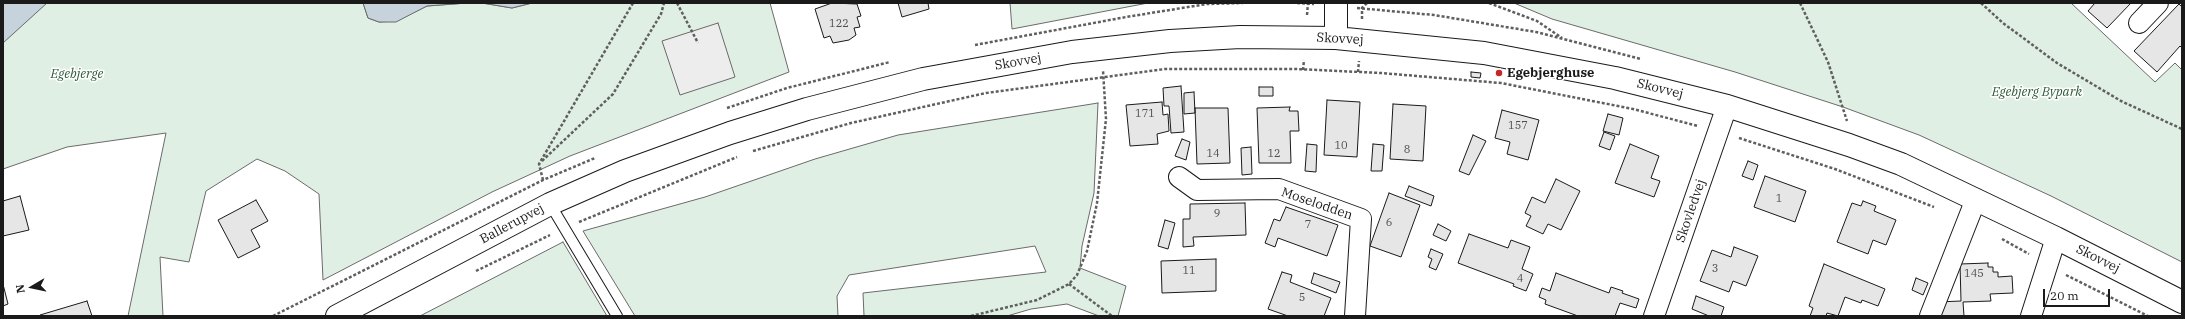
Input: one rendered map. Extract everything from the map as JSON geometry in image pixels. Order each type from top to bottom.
[{"type":"street","points":[[1336,3],[1336,38]]},
{"type":"street","points":[[2139,23],[2158,3]]},
{"type":"street","name":"Skovvej","points":[[693,146],[808,108],[924,79],[1072,52],[1240,36],[1336,38],[1484,53],[1615,78],[1727,106],[1849,145],[1902,164],[2056,238],[2182,302]]},
{"type":"street","name":"Skovledvej","points":[[1654,316],[1727,106]]},
{"type":"street","name":"Ballerupvej","points":[[337,316],[550,204],[625,171],[693,146]]},
{"type":"street","name":"Moselodden","points":[[1179,177],[1197,190],[1279,189],[1361,219],[1355,316]]},
{"type":"street","points":[[1930,316],[1976,199]]},
{"type":"street","points":[[2032,316],[2056,238]]},
{"type":"lane","points":[[550,204],[618,316]]},
{"type":"path","points":[[550,204],[539,164],[633,3]]},
{"type":"path","points":[[539,164],[613,94],[661,14],[664,3]]},
{"type":"path","points":[[677,3],[698,43]]},
{"type":"path","points":[[1362,8],[1367,3]]},
{"type":"path","points":[[1489,3],[1537,21],[1564,39]]},
{"type":"path","points":[[1800,3],[1828,62],[1844,105],[1849,145]]},
{"type":"path","points":[[1982,3],[2003,23],[2057,63],[2121,101],[2182,129]]},
{"type":"path","points":[[972,316],[1037,300],[1069,284],[1077,275],[1087,251],[1097,203],[1106,119],[1102,49],[1098,22]]},
{"type":"path","points":[[748,153],[851,123],[986,93],[1165,70],[1296,69],[1380,73],[1501,84],[1634,109],[1718,131],[1835,169],[1968,220]]},
{"type":"path","points":[[474,272],[609,208],[740,155]]},
{"type":"path","points":[[2001,239],[2048,265],[2148,316]]},
{"type":"path","points":[[1069,284],[1112,316]]},
{"type":"green space","name":"Egebjerge","points":[[3,3],[363,3],[368,18],[379,22],[396,21],[427,6],[467,3],[482,3],[512,8],[532,3],[770,3],[789,72],[570,156],[492,192],[323,280],[319,194],[285,171],[257,159],[206,191],[189,262],[160,257],[163,316],[128,316],[166,133],[67,147],[3,169]]},
{"type":"green space","points":[[1010,3],[1148,3],[1012,29]]},
{"type":"green space","name":"Egebjerg Bypark","points":[[1514,3],[2071,3],[2155,82],[2175,63],[2182,70],[2182,262],[2051,196],[1919,135],[1843,107],[1735,72],[1552,19]]},
{"type":"green space","points":[[1098,103],[1094,193],[1082,246],[1080,268],[1126,286],[1118,316],[1099,316],[1067,304],[1031,309],[1007,316],[864,316],[863,293],[1046,272],[1035,246],[849,275],[837,296],[838,316],[635,316],[583,231],[705,197],[815,159],[898,135]]},
{"type":"green space","points":[[563,242],[607,316],[420,316]]},
{"type":"shaded area","points":[[3,3],[47,3],[3,43]]},
{"type":"shaded area","points":[[363,3],[467,3],[427,6],[396,22],[379,22],[368,18]]},
{"type":"shaded area","points":[[482,3],[532,3],[512,8]]},
{"type":"shaded area","points":[[718,23],[735,77],[680,95],[662,41]]},
{"type":"building","points":[[832,3],[857,4],[861,16],[857,17],[860,27],[854,28],[856,35],[849,40],[833,43],[830,36],[824,38],[815,9]]},
{"type":"building","points":[[898,3],[928,3],[929,9],[902,17]]},
{"type":"building","points":[[2095,3],[2131,3],[2107,28],[2088,11]]},
{"type":"building","points":[[2179,4],[2182,7],[2182,48],[2180,46],[2157,72],[2134,51]]},
{"type":"building","points":[[1471,72],[1481,73],[1480,78],[1471,77]]},
{"type":"building","points":[[1181,86],[1184,132],[1171,133],[1169,106],[1164,106],[1163,88]]},
{"type":"building","points":[[1259,87],[1273,87],[1273,96],[1259,96]]},
{"type":"building","points":[[1194,92],[1195,113],[1184,114],[1184,93]]},
{"type":"building","points":[[1327,100],[1360,102],[1357,157],[1324,155]]},
{"type":"building","points":[[1162,102],[1163,115],[1168,114],[1169,131],[1157,134],[1158,144],[1130,146],[1126,105]]},
{"type":"building","points":[[1393,104],[1426,106],[1423,161],[1390,159]]},
{"type":"building","points":[[1290,107],[1289,111],[1298,111],[1299,131],[1290,131],[1291,163],[1259,163],[1257,108]]},
{"type":"building","points":[[1195,108],[1228,108],[1230,163],[1197,164]]},
{"type":"building","points":[[1502,110],[1539,120],[1528,160],[1507,154],[1510,142],[1495,138]]},
{"type":"building","points":[[1608,114],[1623,118],[1619,135],[1603,131]]},
{"type":"building","points":[[1604,132],[1615,136],[1610,150],[1599,146]]},
{"type":"building","points":[[1473,135],[1486,141],[1469,175],[1459,171]]},
{"type":"building","points":[[1182,139],[1190,142],[1186,160],[1175,156]]},
{"type":"building","points":[[1307,144],[1317,145],[1316,172],[1305,171]]},
{"type":"building","points":[[1373,144],[1384,145],[1382,171],[1371,171]]},
{"type":"building","points":[[1630,144],[1659,156],[1651,178],[1660,181],[1654,197],[1615,183]]},
{"type":"building","points":[[1251,147],[1252,174],[1242,175],[1241,148]]},
{"type":"building","points":[[1748,161],[1758,165],[1753,180],[1742,176]]},
{"type":"building","points":[[1765,176],[1806,191],[1795,222],[1754,207]]},
{"type":"building","points":[[1556,179],[1580,191],[1561,230],[1548,224],[1543,234],[1526,226],[1531,216],[1525,213],[1532,197],[1545,203]]},
{"type":"building","points":[[1409,186],[1434,196],[1431,206],[1405,196]]},
{"type":"building","points":[[1389,193],[1420,205],[1401,257],[1370,246]]},
{"type":"building","points":[[20,196],[29,230],[3,236],[3,201]]},
{"type":"building","points":[[256,200],[268,221],[251,230],[260,247],[238,258],[218,220]]},
{"type":"building","points":[[1863,201],[1876,206],[1874,211],[1896,220],[1886,245],[1873,240],[1868,254],[1837,242],[1852,203],[1861,206]]},
{"type":"building","points":[[1245,203],[1246,235],[1193,237],[1194,246],[1183,247],[1183,219],[1190,219],[1190,204]]},
{"type":"building","points":[[1286,207],[1338,225],[1327,256],[1278,238],[1275,247],[1265,243],[1274,219],[1280,221]]},
{"type":"building","points":[[1165,220],[1175,223],[1168,249],[1158,246]]},
{"type":"building","points":[[1438,224],[1451,231],[1446,241],[1433,235]]},
{"type":"building","points":[[1469,234],[1508,248],[1511,240],[1530,247],[1522,269],[1533,274],[1526,291],[1513,286],[1514,284],[1458,263]]},
{"type":"building","points":[[1734,247],[1758,256],[1746,286],[1733,281],[1729,292],[1700,281],[1712,250],[1731,257]]},
{"type":"building","points":[[1431,249],[1443,254],[1436,270],[1429,267],[1432,259],[1428,257]]},
{"type":"building","points":[[1216,259],[1216,291],[1162,293],[1161,261]]},
{"type":"building","points":[[1988,263],[1988,267],[1993,267],[1993,272],[1998,272],[1998,277],[2012,276],[2013,293],[1990,294],[1991,301],[1963,302],[1964,316],[1938,316],[1938,302],[1961,301],[1960,264]]},
{"type":"building","points":[[1824,264],[1885,289],[1878,306],[1862,300],[1861,303],[1845,297],[1838,316],[1827,313],[1826,316],[1810,316],[1813,308],[1809,306]]},
{"type":"building","points":[[1282,272],[1292,275],[1290,282],[1331,298],[1324,316],[1288,316],[1268,309]]},
{"type":"building","points":[[1314,273],[1340,282],[1336,293],[1311,283]]},
{"type":"building","points":[[1556,273],[1609,293],[1611,287],[1623,291],[1622,293],[1639,299],[1636,308],[1620,303],[1615,316],[1578,316],[1545,304],[1546,300],[1539,297],[1542,288],[1550,291]]},
{"type":"building","points":[[1916,278],[1928,283],[1923,295],[1912,290]]},
{"type":"building","points":[[4,288],[8,304],[3,306],[3,289]]},
{"type":"building","points":[[1696,296],[1724,307],[1721,316],[1709,316],[1692,309]]},
{"type":"building","points":[[87,301],[92,316],[40,316],[40,315]]},
{"type":"place","name":"Egebjerghuse","points":[[1499,73]]}]
